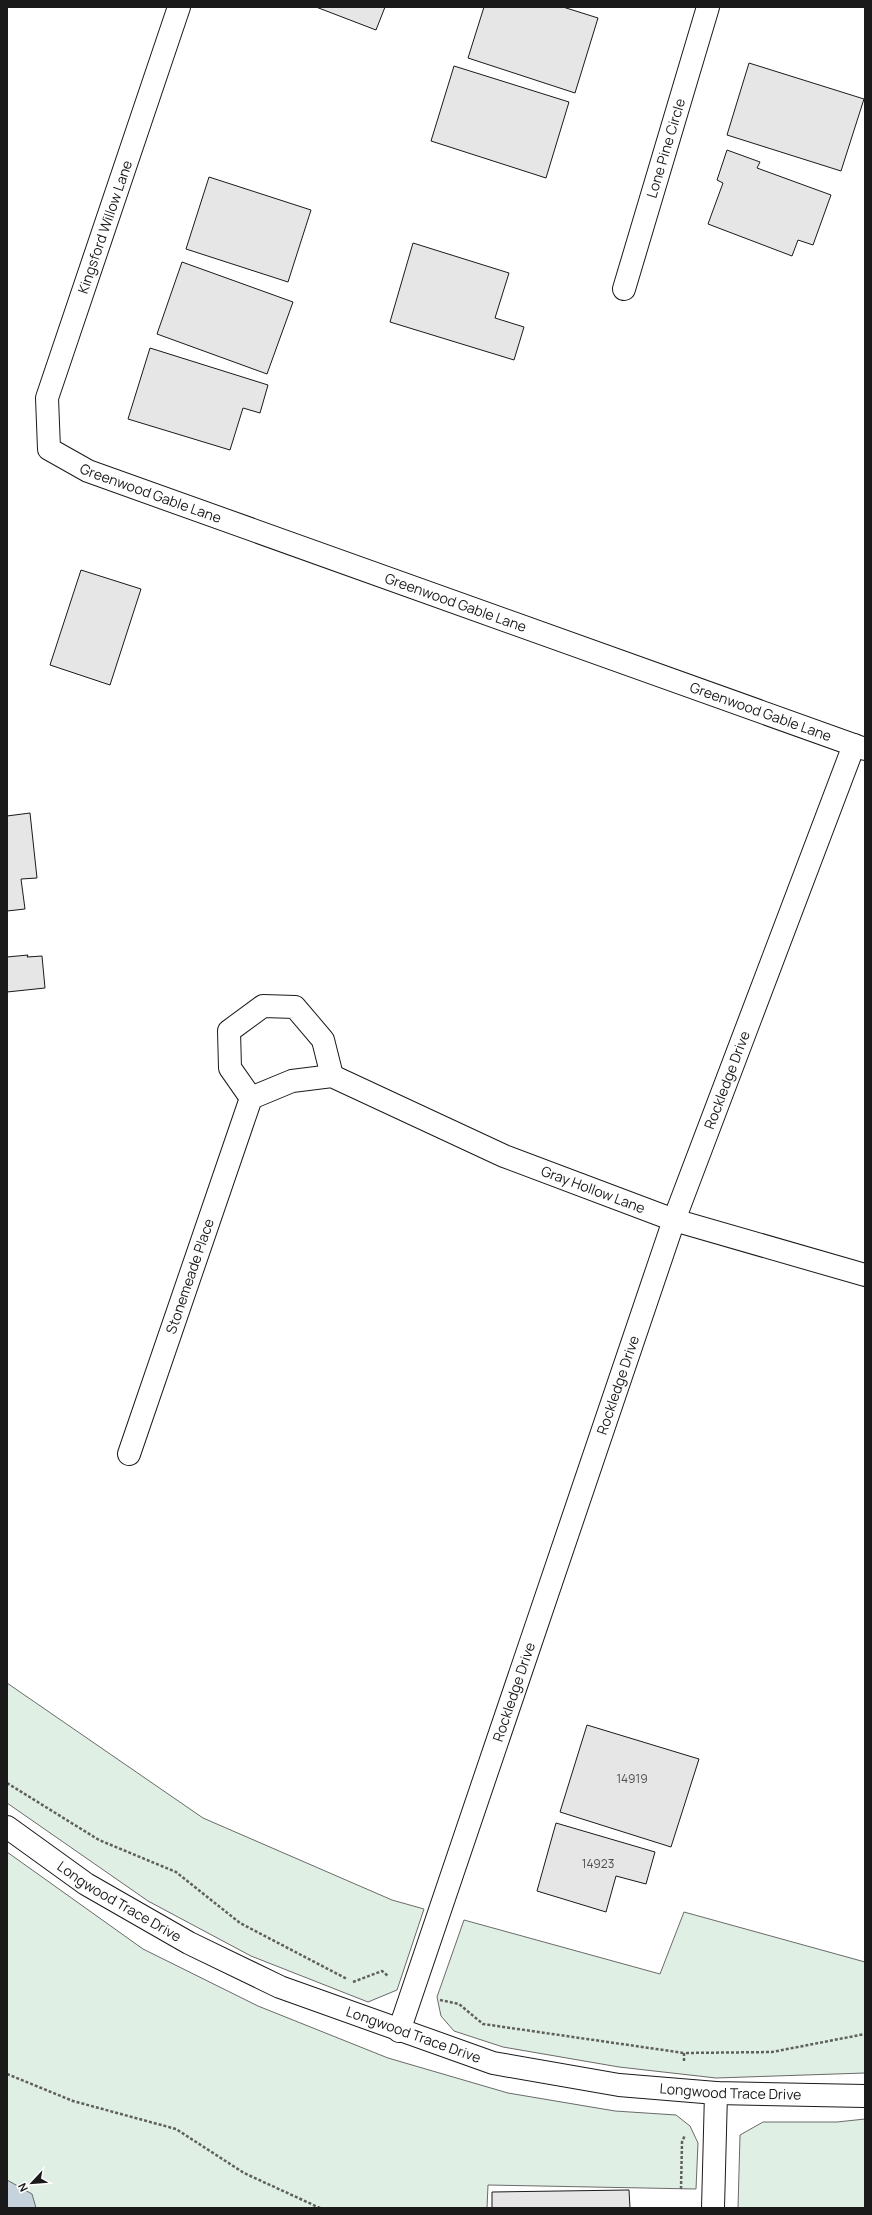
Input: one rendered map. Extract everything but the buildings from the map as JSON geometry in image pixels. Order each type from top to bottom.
[{"type":"street","name":"Kingsford Willow Lane","points":[[49,449],[47,398],[178,7]]},
{"type":"street","name":"Lone Pine Circle","points":[[624,289],[708,7]]},
{"type":"street","name":"Greenwood Gable Lane","points":[[49,449],[88,471],[859,747]]},
{"type":"street","name":"Rockledge Drive","points":[[399,2031],[674,1220],[859,747]]},
{"type":"street","points":[[263,1006],[295,1008],[323,1040],[332,1076],[292,1081],[251,1098],[230,1068],[229,1031],[263,1006]]},
{"type":"street","name":"Gray Hollow Lane","points":[[332,1076],[504,1156],[674,1220],[865,1275]]},
{"type":"street","name":"Stonemeade Place","points":[[129,1454],[251,1098]]},
{"type":"street","name":"Longwood Trace Drive","points":[[7,1828],[86,1884],[189,1943],[280,1987],[399,2031],[493,2063],[619,2085],[716,2093],[865,2096]]},
{"type":"street","points":[[713,2208],[716,2093]]},
{"type":"path","points":[[7,1784],[99,1840],[176,1872],[240,1923],[353,1982],[382,1971],[411,1994],[459,2004],[483,2024],[684,2052]]},
{"type":"path","points":[[7,2074],[73,2101],[176,2129],[244,2173],[320,2208]]},
{"type":"green space","points":[[7,1683],[203,1818],[392,1900],[424,1909],[397,1990],[368,2002],[251,1956],[148,1901],[7,1803]]},
{"type":"green space","points":[[7,1852],[143,1949],[258,2006],[388,2058],[508,2093],[615,2111],[676,2115],[690,2126],[698,2143],[696,2189],[488,2185],[487,2208],[7,2208]]},
{"type":"green space","points":[[684,1912],[865,1962],[865,2073],[716,2078],[619,2067],[503,2047],[454,2031],[441,2016],[437,1997],[464,1920],[660,1974]]},
{"type":"green space","points":[[865,2119],[865,2208],[738,2208],[740,2135],[763,2122],[837,2122]]},
{"type":"shaded area","points":[[7,2180],[32,2194],[36,2208],[7,2208]]}]
